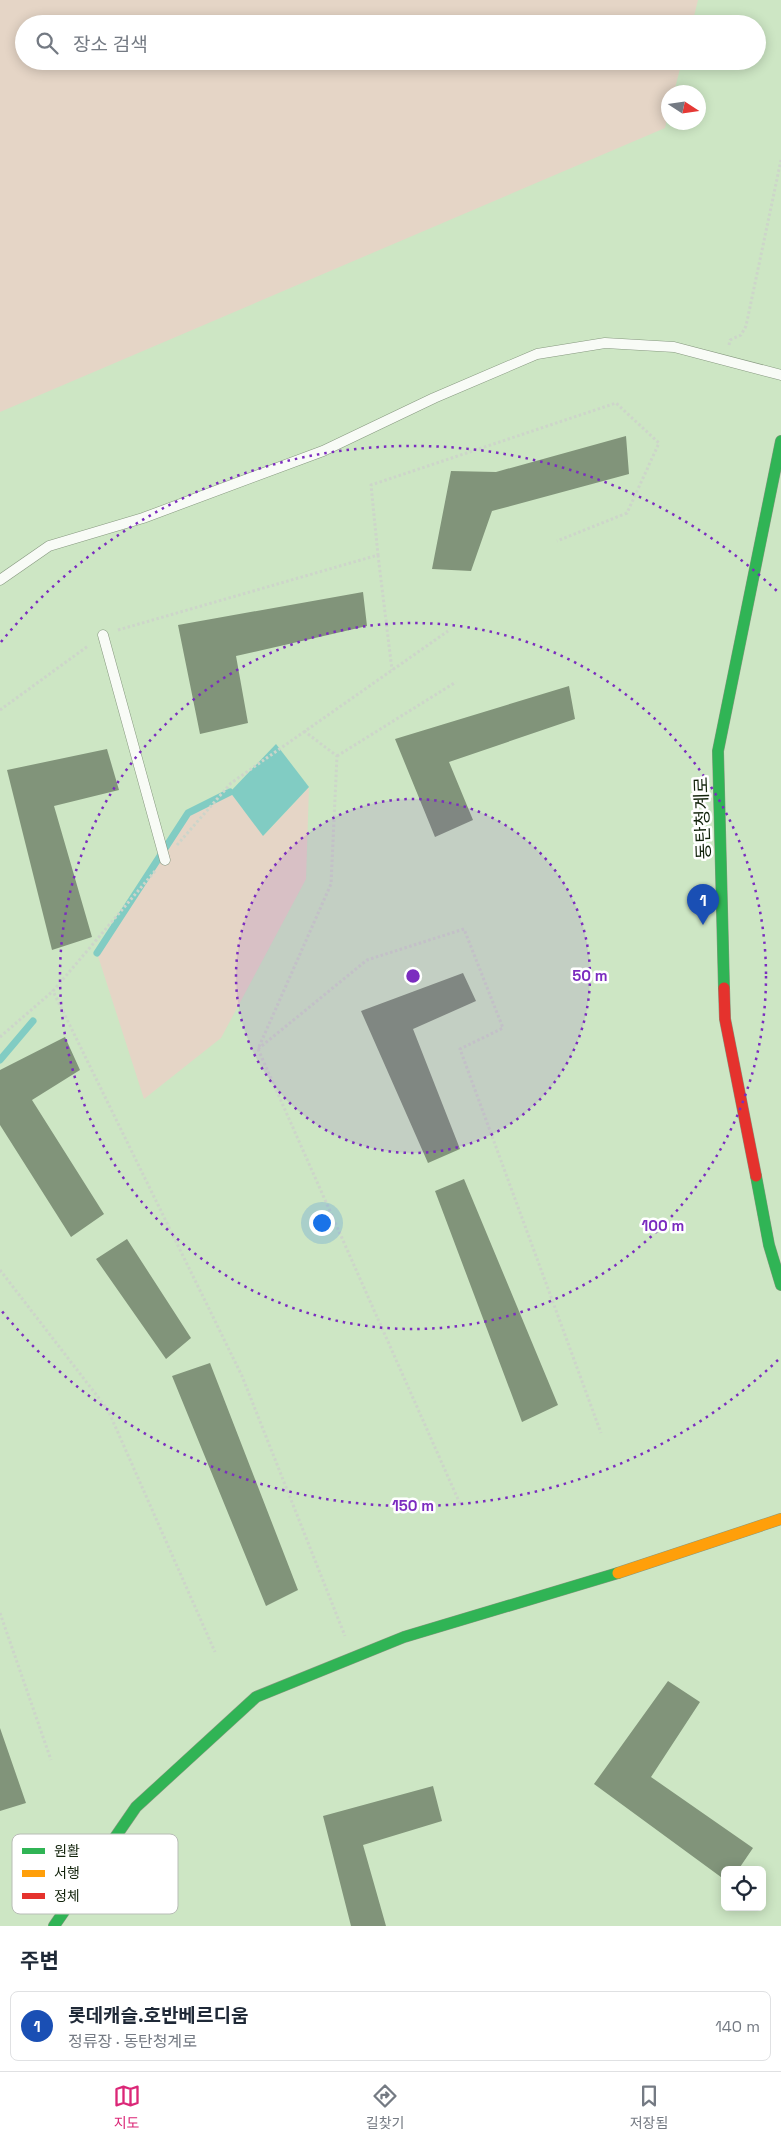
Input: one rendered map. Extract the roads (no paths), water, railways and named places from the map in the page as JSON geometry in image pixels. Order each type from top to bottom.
[{"type":"street","name":"동탄청계로","points":[[781,441],[718,751],[725,1019],[769,1245],[781,1284]]},
{"type":"street","points":[[117,1834],[136,1807],[256,1697],[404,1637],[614,1574],[781,1520]]},
{"type":"street","points":[[54,1926],[62,1914]]},
{"type":"lane","points":[[0,580],[50,546],[142,518],[323,451],[434,398],[537,354],[605,343],[674,348],[781,376]]},
{"type":"lane","points":[[103,635],[165,860]]},
{"type":"water","points":[[276,744],[309,787],[263,836],[230,792]]},
{"type":"waterway","points":[[97,953],[188,813],[230,792]]},
{"type":"waterway","points":[[0,1060],[33,1021]]},
{"type":"place","name":"롯데캐슬.호반베르디움","points":[[703,925]]}]
